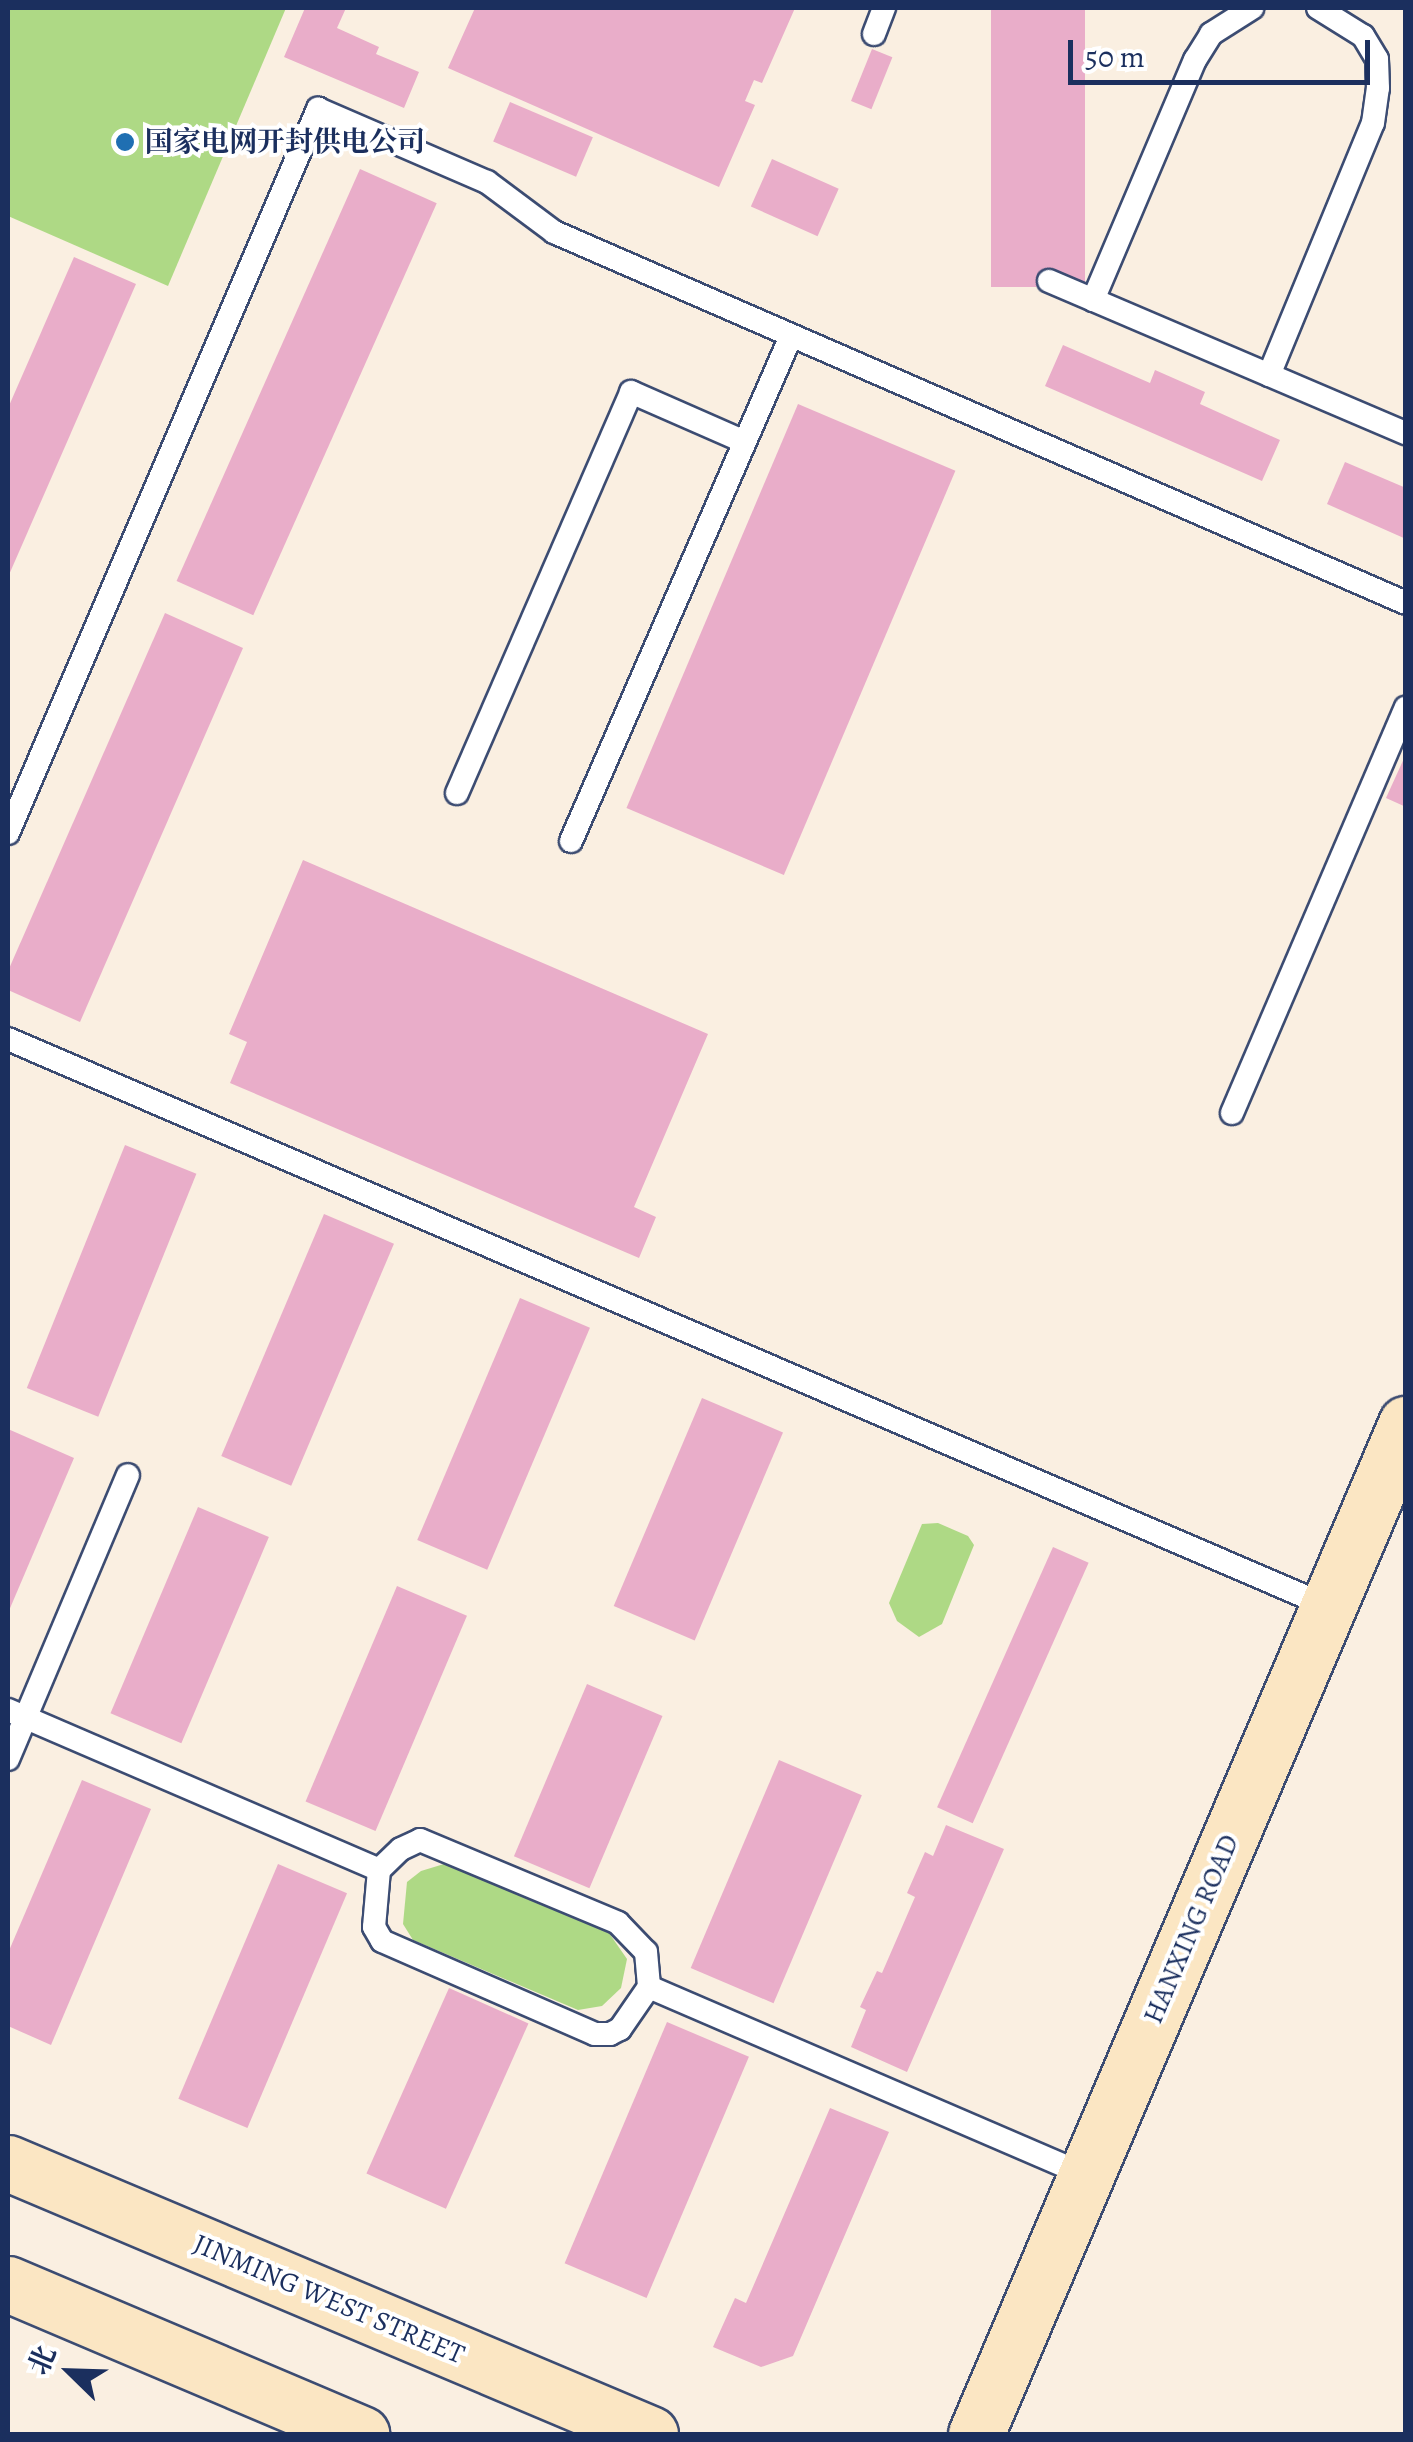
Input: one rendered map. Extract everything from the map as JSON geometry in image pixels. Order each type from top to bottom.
[{"type":"street","name":"HANXING ROAD","points":[[976,2434],[1406,1424]]},
{"type":"street","name":"HANXING ROAD","points":[[1010,2434],[1406,1504]]},
{"type":"street","name":"JINMING WEST STREET","points":[[8,2162],[650,2434]]},
{"type":"street","points":[[8,2284],[362,2434]]},
{"type":"lane","points":[[874,34],[884,8]]},
{"type":"lane","points":[[1094,300],[1195,60],[1211,34],[1252,8]]},
{"type":"lane","points":[[1269,375],[1373,123],[1378,88],[1376,59],[1364,36],[1318,8]]},
{"type":"lane","points":[[8,833],[318,109],[488,182],[554,232],[1406,604]]},
{"type":"lane","points":[[1050,281],[1406,434]]},
{"type":"lane","points":[[571,841],[791,336]]},
{"type":"lane","points":[[457,793],[631,392],[745,442]]},
{"type":"lane","points":[[1232,1113],[1406,708]]},
{"type":"lane","points":[[8,1039],[1328,1607]]},
{"type":"lane","points":[[8,1758],[16,1714],[128,1475]]},
{"type":"lane","points":[[16,1714],[379,1870]]},
{"type":"lane","points":[[420,1840],[618,1923],[646,1952],[649,1986],[620,2029],[610,2034],[594,2034],[382,1942],[374,1927],[379,1870],[401,1849],[420,1840]]},
{"type":"lane","points":[[649,1986],[1086,2175]]},
{"type":"green space","name":"国家电网开封供电公司","points":[[8,8],[286,8],[168,286],[8,216]]},
{"type":"green space","points":[[938,1523],[968,1536],[974,1545],[942,1624],[919,1637],[897,1621],[889,1603],[922,1524]]},
{"type":"green space","points":[[444,1864],[609,1933],[627,1959],[621,1988],[602,2006],[578,2010],[413,1940],[403,1924],[407,1882],[421,1871]]},
{"type":"building","points":[[305,8],[346,8],[337,28],[379,47],[376,54],[419,72],[404,108],[284,57]]},
{"type":"building","points":[[475,8],[795,8],[762,83],[754,80],[745,101],[755,105],[719,187],[448,68]]},
{"type":"building","points":[[991,8],[1085,8],[1085,287],[991,287]]},
{"type":"building","points":[[872,49],[892,57],[871,109],[851,101]]},
{"type":"building","points":[[510,102],[593,137],[576,177],[493,142]]},
{"type":"building","points":[[772,159],[839,189],[818,236],[751,207]]},
{"type":"building","points":[[360,169],[437,203],[253,615],[177,581]]},
{"type":"building","points":[[74,257],[136,284],[8,577],[8,408]]},
{"type":"building","points":[[1063,345],[1150,383],[1155,370],[1205,392],[1200,404],[1280,440],[1262,481],[1045,386]]},
{"type":"building","points":[[798,404],[955,471],[784,875],[626,808]]},
{"type":"building","points":[[1345,462],[1406,488],[1406,539],[1327,504]]},
{"type":"building","points":[[165,613],[243,648],[80,1022],[8,990],[8,971]]},
{"type":"building","points":[[1406,754],[1406,807],[1386,798]]},
{"type":"building","points":[[303,860],[708,1034],[634,1207],[656,1217],[639,1258],[230,1083],[247,1042],[229,1034]]},
{"type":"building","points":[[125,1145],[196,1174],[98,1417],[27,1388]]},
{"type":"building","points":[[324,1214],[394,1244],[291,1486],[221,1456]]},
{"type":"building","points":[[520,1298],[590,1328],[487,1570],[417,1540]]},
{"type":"building","points":[[702,1398],[783,1432],[695,1640],[614,1606]]},
{"type":"building","points":[[8,1429],[74,1458],[8,1613]]},
{"type":"building","points":[[198,1507],[269,1537],[181,1743],[110,1713]]},
{"type":"building","points":[[1053,1547],[1089,1563],[973,1823],[937,1807]]},
{"type":"building","points":[[397,1586],[467,1616],[376,1831],[306,1801]]},
{"type":"building","points":[[587,1684],[662,1716],[589,1888],[514,1856]]},
{"type":"building","points":[[779,1760],[862,1795],[774,2003],[691,1968]]},
{"type":"building","points":[[82,1780],[151,1809],[51,2045],[8,2026],[8,1953]]},
{"type":"building","points":[[946,1825],[1004,1849],[907,2072],[851,2047],[866,2010],[860,2007],[877,1971],[882,1973],[915,1897],[907,1893],[925,1852],[933,1856]]},
{"type":"building","points":[[278,1864],[347,1893],[247,2128],[178,2099]]},
{"type":"building","points":[[449,1988],[528,2023],[446,2209],[366,2173]]},
{"type":"building","points":[[667,2022],[749,2057],[647,2298],[565,2263]]},
{"type":"building","points":[[830,2108],[889,2132],[793,2356],[761,2367],[713,2347],[735,2298],[746,2303]]},
{"type":"place","name":"国家电网开封供电公司","points":[[125,142]]}]
